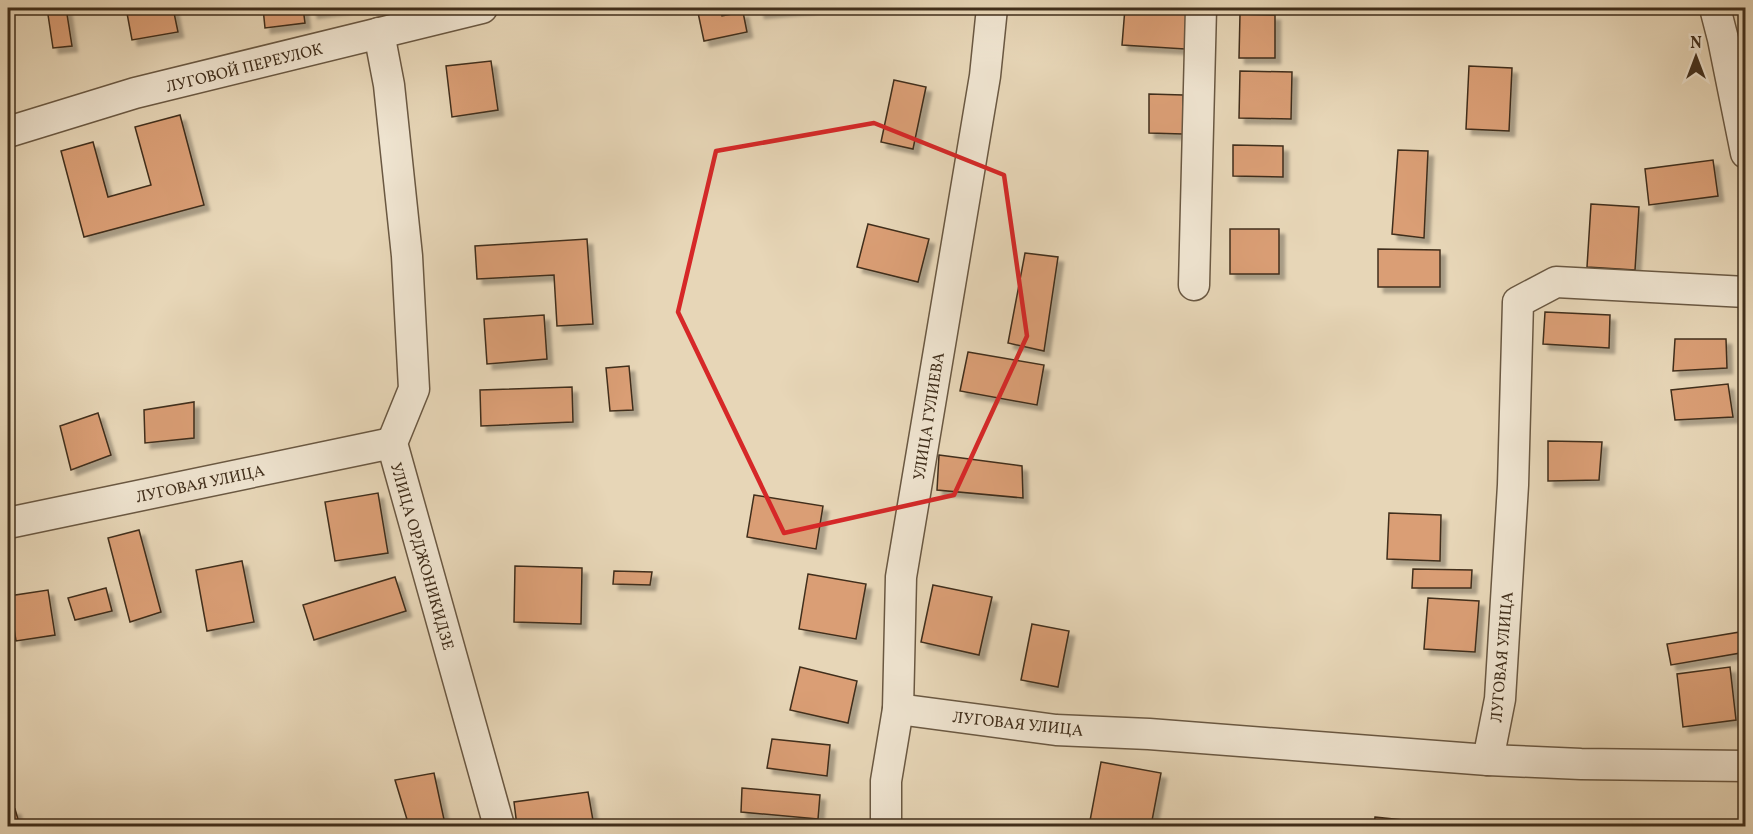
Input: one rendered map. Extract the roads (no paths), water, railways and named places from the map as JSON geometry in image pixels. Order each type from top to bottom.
[{"type":"street","name":"ЛУГОВОЙ ПЕРЕУЛОК","points":[[8,132],[135,93],[482,8]]},
{"type":"street","name":"УЛИЦА ГУЛИЕВА","points":[[886,826],[886,781],[898,709],[902,578],[985,76],[992,8]]},
{"type":"street","points":[[1194,285],[1201,8]]},
{"type":"street","points":[[1715,8],[1734,36],[1746,153]]},
{"type":"street","name":"УЛИЦА ОРДЖОНИКИДЗЕ","points":[[379,33],[389,85],[407,256],[414,389],[392,444],[499,826]]},
{"type":"street","name":"ЛУГОВАЯ УЛИЦА","points":[[898,709],[1056,730],[1149,734],[1488,760],[1500,699],[1513,485],[1518,302],[1556,282],[1746,292]]},
{"type":"street","name":"ЛУГОВАЯ УЛИЦА","points":[[8,523],[392,444]]},
{"type":"street","points":[[1488,760],[1581,764],[1746,766]]}]
